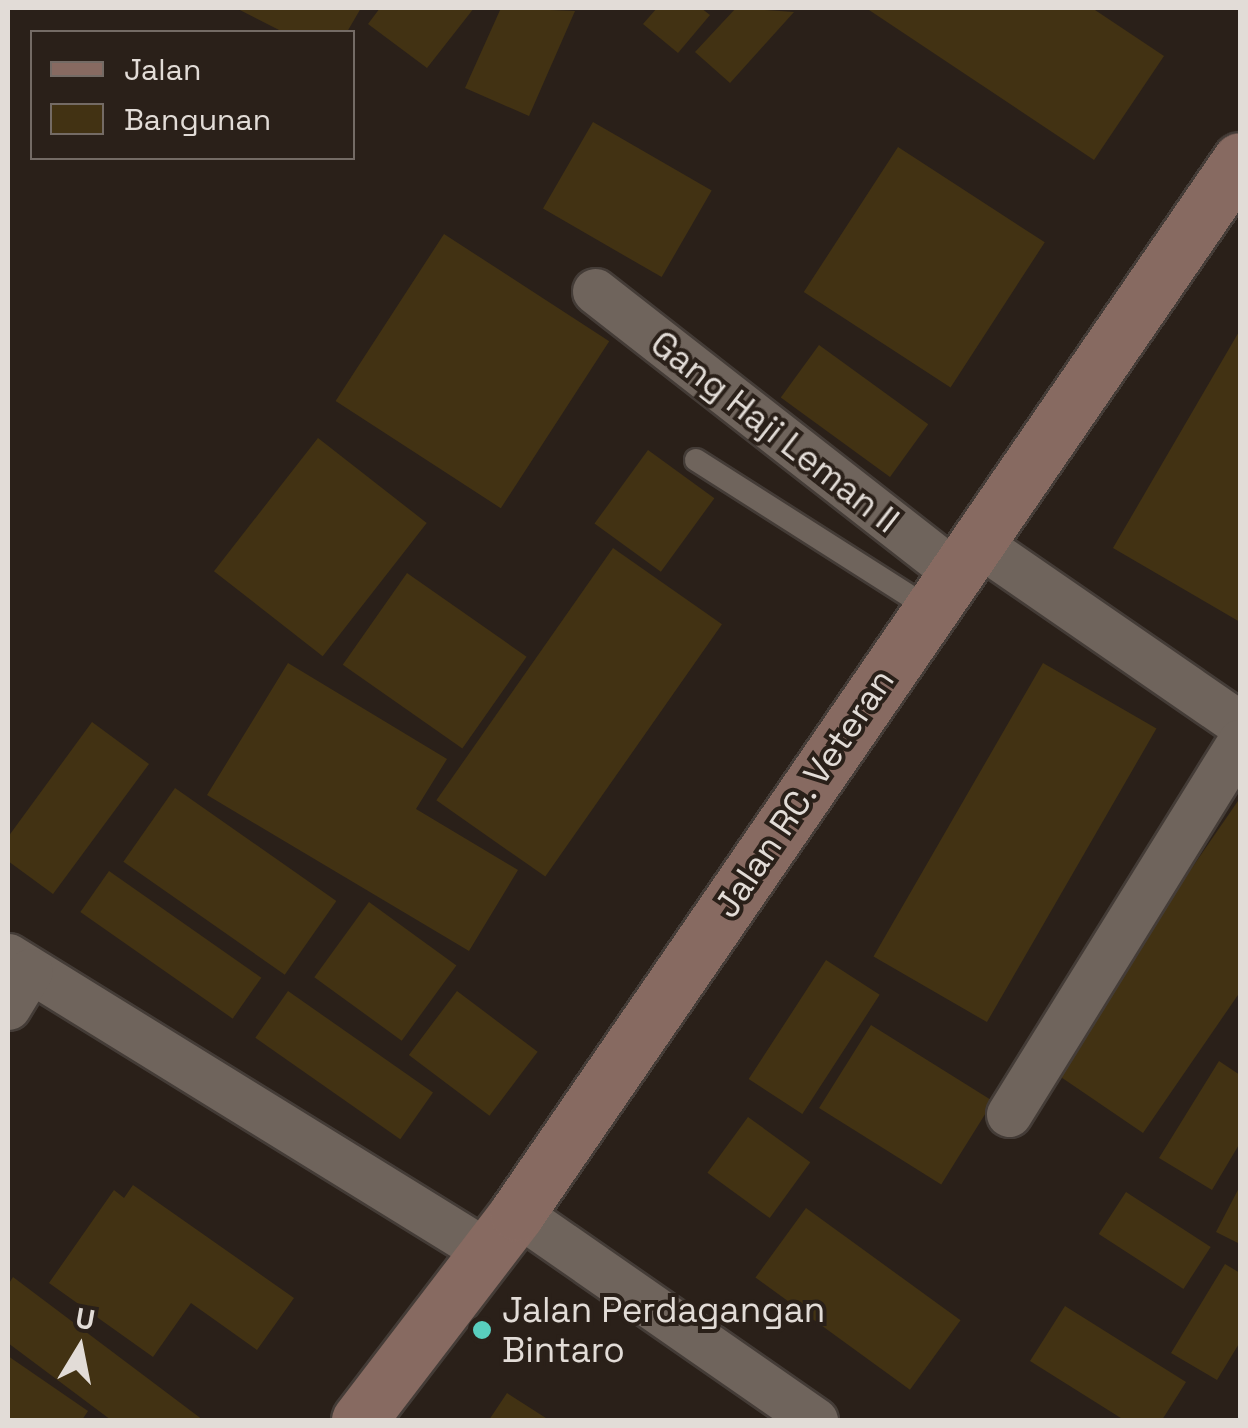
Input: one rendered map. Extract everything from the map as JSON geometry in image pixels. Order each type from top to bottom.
[{"type":"main road","name":"Jalan RC. Veteran","points":[[359,1420],[502,1232],[1240,160]]},
{"type":"street","name":"Gang Haji Leman II","points":[[595,291],[954,575],[1240,724]]},
{"type":"street","points":[[1009,1114],[1240,742]]},
{"type":"street","points":[[15,978],[502,1232],[815,1420]]},
{"type":"lane","points":[[696,460],[954,575]]},
{"type":"building","points":[[236,8],[361,8],[348,30],[279,30]]},
{"type":"building","points":[[380,8],[474,8],[427,68],[368,24]]},
{"type":"building","points":[[501,8],[575,11],[529,116],[465,88]]},
{"type":"building","points":[[657,8],[701,8],[710,15],[678,53],[643,24]]},
{"type":"building","points":[[736,8],[794,12],[730,83],[695,52]]},
{"type":"building","points":[[866,8],[1092,8],[1164,56],[1094,160]]},
{"type":"building","points":[[593,122],[712,190],[662,277],[543,209]]},
{"type":"building","points":[[898,147],[1045,242],[951,387],[804,292]]},
{"type":"building","points":[[444,234],[609,341],[501,508],[336,401]]},
{"type":"building","points":[[1240,330],[1240,622],[1113,548]]},
{"type":"building","points":[[819,345],[928,424],[890,477],[781,398]]},
{"type":"building","points":[[318,438],[427,523],[323,656],[214,571]]},
{"type":"building","points":[[648,450],[714,498],[661,572],[595,524]]},
{"type":"building","points":[[613,548],[722,624],[545,877],[436,800]]},
{"type":"building","points":[[407,573],[527,657],[462,748],[343,665]]},
{"type":"building","points":[[288,663],[447,759],[416,809],[518,870],[469,951],[207,795]]},
{"type":"building","points":[[1043,663],[1156,729],[987,1022],[874,957]]},
{"type":"building","points":[[92,722],[149,764],[53,894],[8,861],[8,837]]},
{"type":"building","points":[[175,788],[336,901],[285,975],[123,862]]},
{"type":"building","points":[[1240,798],[1240,992],[1143,1133],[1052,1071]]},
{"type":"building","points":[[109,871],[261,978],[233,1019],[80,912]]},
{"type":"building","points":[[369,902],[456,965],[402,1041],[314,977]]},
{"type":"building","points":[[826,960],[880,995],[802,1114],[749,1079]]},
{"type":"building","points":[[288,991],[433,1093],[400,1139],[255,1038]]},
{"type":"building","points":[[457,991],[538,1052],[490,1116],[409,1055]]},
{"type":"building","points":[[871,1025],[993,1101],[941,1184],[819,1108]]},
{"type":"building","points":[[1219,1061],[1240,1075],[1240,1143],[1212,1190],[1159,1158]]},
{"type":"building","points":[[748,1117],[810,1162],[770,1218],[707,1173]]},
{"type":"building","points":[[133,1185],[294,1298],[257,1350],[191,1303],[153,1357],[49,1283],[114,1190],[124,1198]]},
{"type":"building","points":[[1240,1186],[1240,1244],[1216,1232]]},
{"type":"building","points":[[1126,1192],[1211,1247],[1183,1289],[1099,1234]]},
{"type":"building","points":[[806,1208],[961,1320],[910,1390],[755,1278]]},
{"type":"building","points":[[1225,1264],[1240,1273],[1240,1342],[1217,1380],[1171,1353]]},
{"type":"building","points":[[13,1277],[203,1420],[111,1420],[8,1343],[8,1285]]},
{"type":"building","points":[[1065,1306],[1186,1382],[1162,1420],[1124,1420],[1030,1361]]},
{"type":"building","points":[[8,1356],[88,1411],[82,1420],[8,1420]]},
{"type":"building","points":[[507,1393],[549,1420],[489,1420]]},
{"type":"place","name":"Jalan Perdagangan Bintaro","points":[[482,1330]]}]
